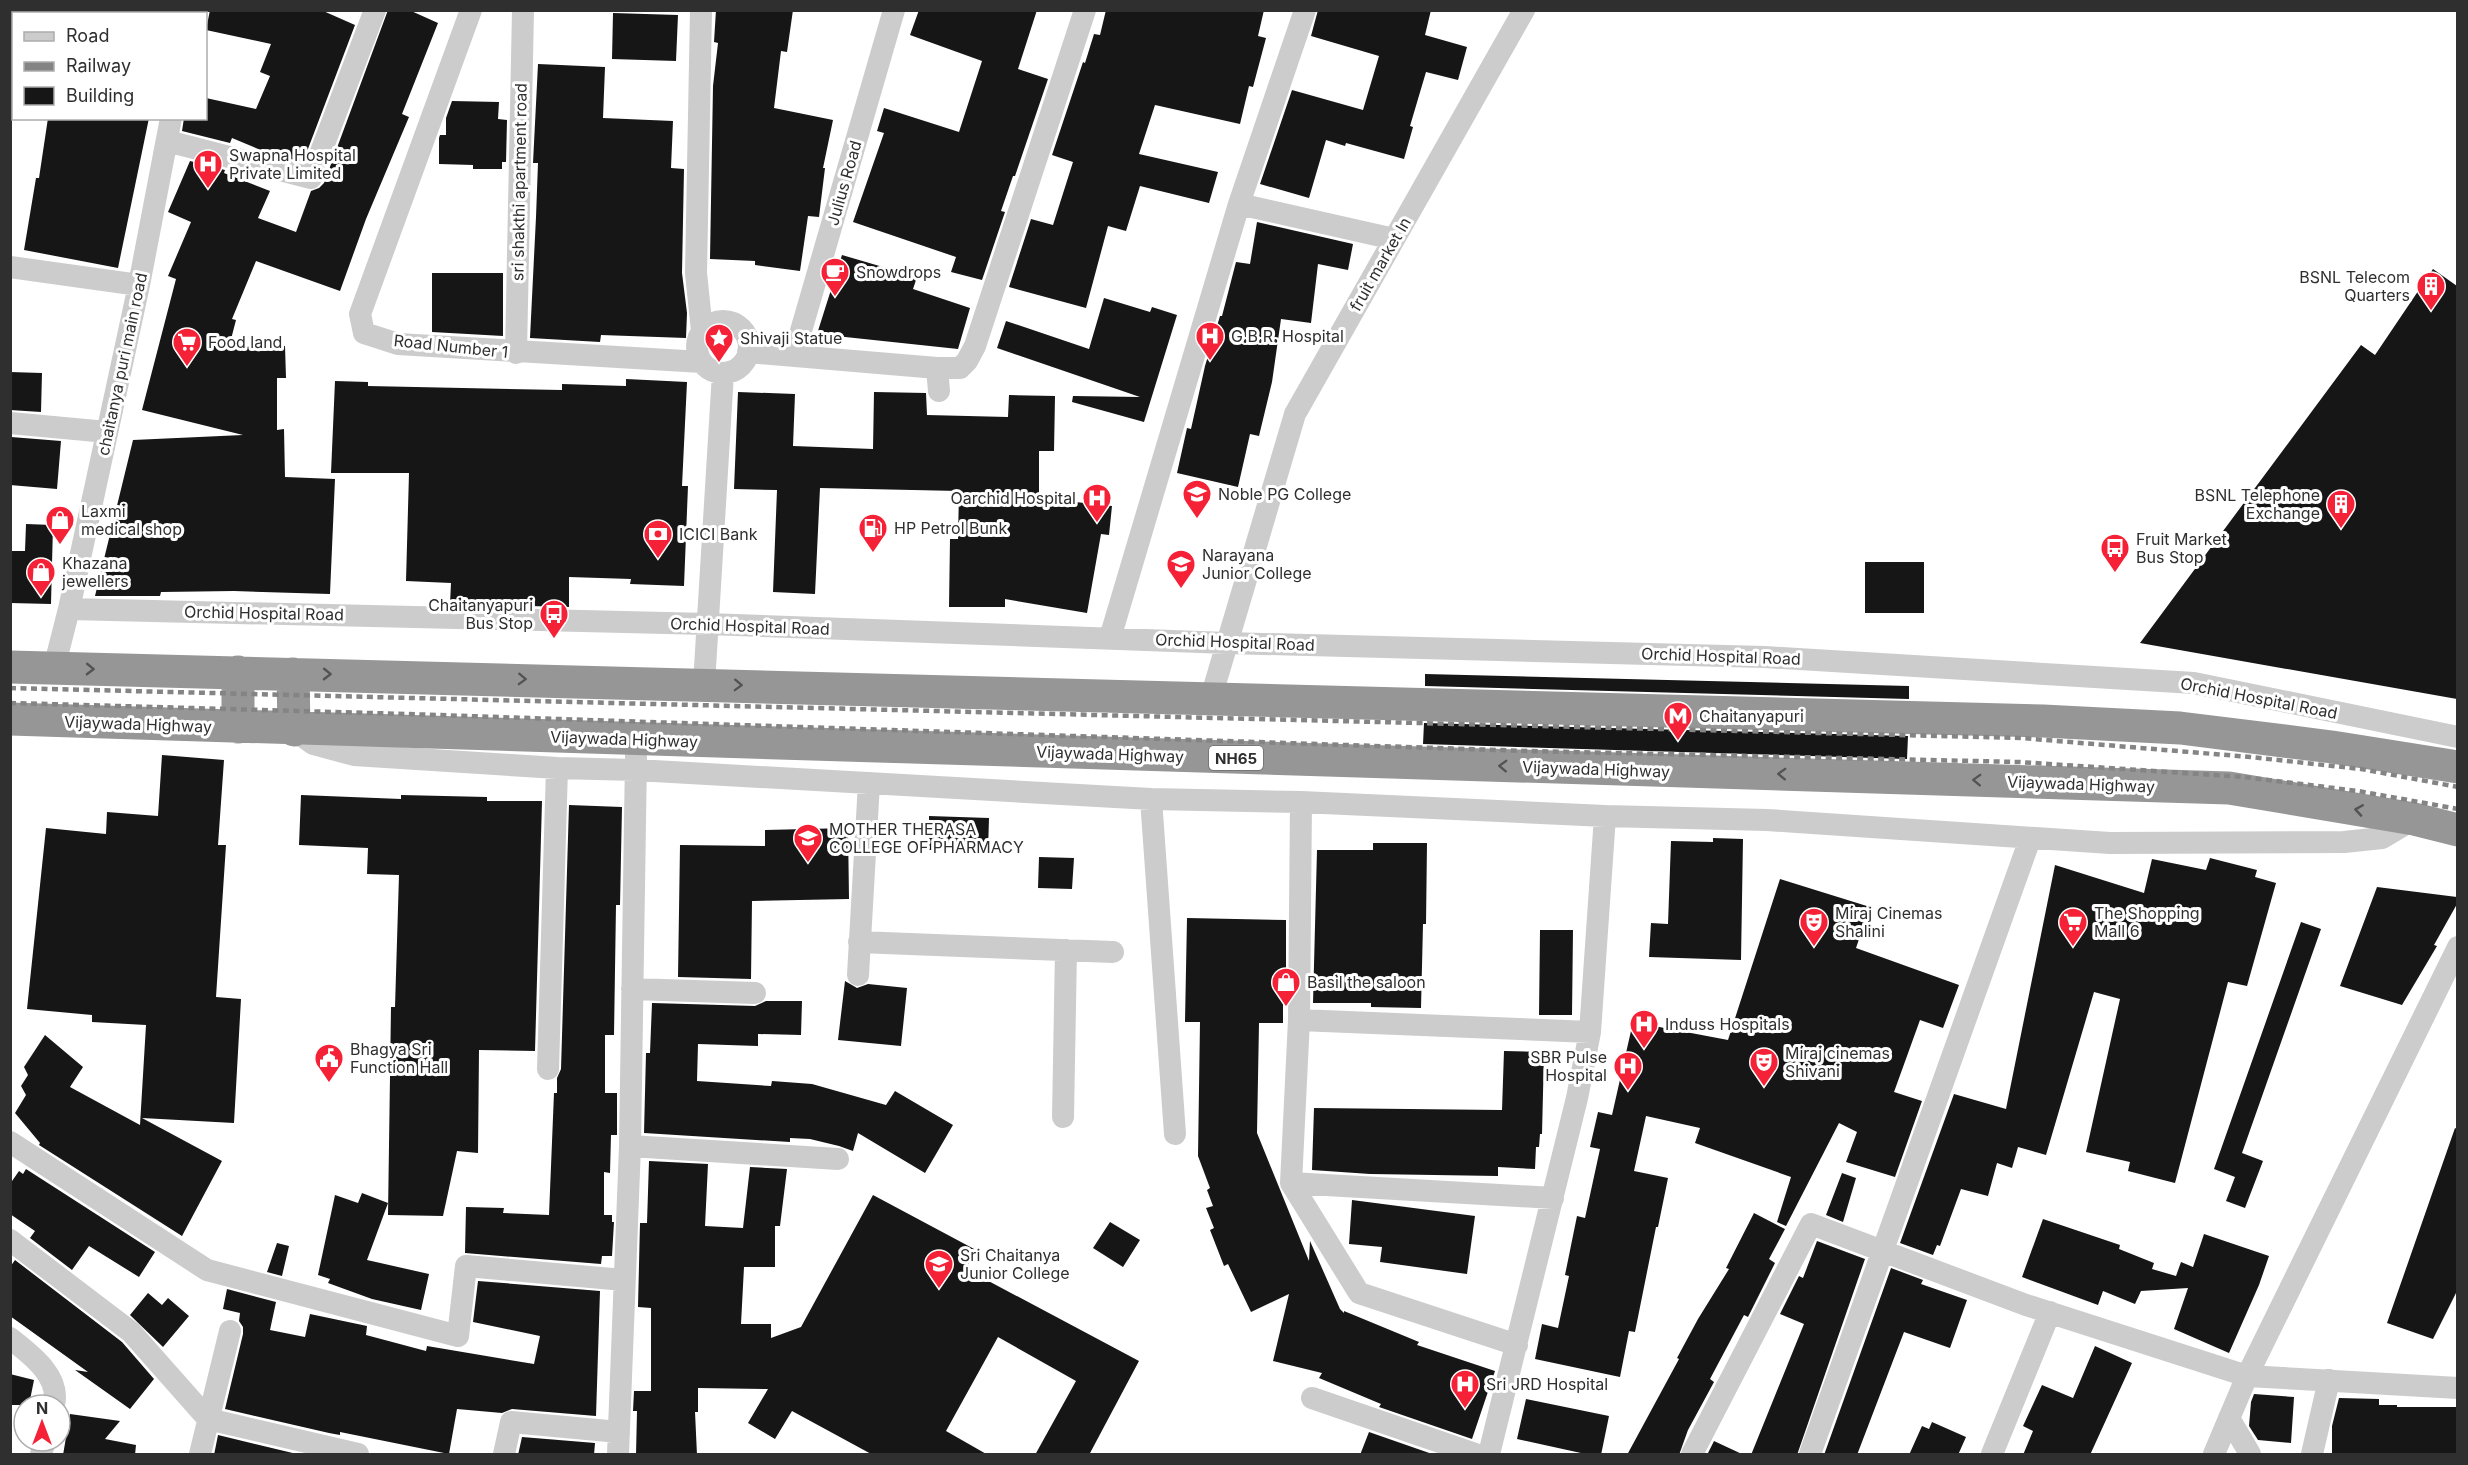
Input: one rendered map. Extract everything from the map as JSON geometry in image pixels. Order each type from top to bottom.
[{"type":"highway","points":[[10,667],[2043,721],[2180,728],[2332,747],[2457,767]]},
{"type":"highway","points":[[238,672],[238,727]]},
{"type":"highway","points":[[292,674],[294,729]]},
{"type":"highway","name":"Vijaywada Highway","points":[[10,719],[294,729],[636,755],[2229,788],[2414,819],[2457,830]]},
{"type":"street","points":[[167,141],[311,178],[375,10]]},
{"type":"street","name":"Road Number 1","points":[[471,10],[360,314],[364,333],[398,344],[702,362]]},
{"type":"street","name":"sri shakthi apartment road","points":[[516,352],[523,10]]},
{"type":"street","points":[[701,10],[696,273],[702,331],[697,349],[702,362],[709,369],[723,373],[735,370],[742,364],[748,352],[747,336],[740,327],[731,322],[716,322],[702,331]]},
{"type":"street","name":"Julius Road","points":[[794,355],[894,10]]},
{"type":"street","points":[[748,352],[938,368],[960,368],[967,361],[975,346],[1085,10]]},
{"type":"street","points":[[1110,638],[1239,204],[1305,10]]},
{"type":"street","name":"fruit market ln","points":[[1210,700],[1295,414],[1524,10]]},
{"type":"street","name":"chaitanya puri main road","points":[[69,609],[139,285],[171,120]]},
{"type":"street","points":[[1239,204],[1394,239]]},
{"type":"street","points":[[10,267],[139,285]]},
{"type":"street","points":[[938,368],[939,391]]},
{"type":"street","points":[[704,684],[723,373]]},
{"type":"street","points":[[10,423],[107,432]]},
{"type":"street","points":[[54,669],[69,609]]},
{"type":"street","name":"Orchid Hospital Road","points":[[69,609],[708,624],[1227,643],[1765,657],[2194,683],[2457,737]]},
{"type":"street","points":[[294,729],[313,744],[354,755],[557,768],[636,755],[869,783],[1151,799],[1301,802],[1605,816],[1767,820],[2110,843],[2344,842],[2382,838],[2414,819]]},
{"type":"street","points":[[618,1455],[630,1146],[636,755]]},
{"type":"street","points":[[548,1069],[557,768]]},
{"type":"street","points":[[858,975],[869,783]]},
{"type":"street","points":[[1151,799],[1175,1134]]},
{"type":"street","points":[[1301,802],[1299,1020],[1291,1183],[1359,1293],[1517,1345]]},
{"type":"street","points":[[1489,1455],[1577,1098],[1590,1032],[1605,816]]},
{"type":"street","points":[[1810,1455],[2031,839]]},
{"type":"street","points":[[859,942],[1113,952]]},
{"type":"street","points":[[2214,1455],[2247,1376],[2457,947]]},
{"type":"street","points":[[1063,1117],[1066,950]]},
{"type":"street","points":[[632,989],[755,993]]},
{"type":"street","points":[[1299,1020],[1590,1032]]},
{"type":"street","points":[[10,1142],[207,1270],[458,1336],[466,1266],[624,1280]]},
{"type":"street","points":[[630,1146],[838,1159]]},
{"type":"street","points":[[1291,1183],[1553,1198]]},
{"type":"street","points":[[1692,1455],[1810,1224],[2050,1312],[2247,1376],[2457,1388]]},
{"type":"street","points":[[10,1240],[131,1332],[208,1419],[345,1453]]},
{"type":"street","points":[[1992,1455],[2050,1312]]},
{"type":"street","points":[[200,1455],[230,1331]]},
{"type":"street","points":[[10,1338],[42,1364],[56,1393]]},
{"type":"street","points":[[2312,1455],[2329,1380]]},
{"type":"street","points":[[1312,1398],[1475,1455]]},
{"type":"street","points":[[2229,1418],[2250,1455]]},
{"type":"street","points":[[504,1455],[511,1422],[619,1432]]},
{"type":"building","points":[[210,10],[321,10],[355,25],[303,162],[270,154],[232,138],[230,143],[182,131],[184,120],[207,120],[207,98],[256,109],[270,76],[260,72],[271,44],[207,30]]},
{"type":"building","points":[[388,10],[409,10],[438,23],[402,114],[409,117],[366,219],[340,291],[256,261],[232,319],[236,320],[229,347],[285,346],[286,378],[277,378],[277,430],[284,429],[285,477],[335,479],[330,594],[234,591],[161,592],[160,596],[95,596],[133,440],[243,435],[142,410],[176,279],[168,276],[191,222],[168,212],[190,161],[225,170],[224,173],[270,191],[258,218],[296,232],[311,191],[324,183]]},
{"type":"building","points":[[716,10],[793,10],[787,52],[781,51],[774,108],[833,120],[823,168],[825,168],[819,217],[808,216],[800,271],[755,265],[755,261],[710,259],[713,86],[718,43],[714,42]]},
{"type":"building","points":[[919,10],[1037,10],[1018,69],[1048,79],[1001,211],[1005,212],[982,280],[951,272],[956,257],[853,222],[884,133],[877,131],[884,108],[959,132],[982,61],[910,35]]},
{"type":"building","points":[[1106,10],[1264,10],[1258,36],[1266,38],[1253,87],[1249,86],[1240,124],[1155,105],[1139,154],[1218,172],[1209,203],[1140,186],[1126,231],[1108,226],[1086,308],[1009,287],[1031,219],[1053,225],[1073,162],[1052,155],[1083,62],[1085,63],[1094,34],[1100,35]]},
{"type":"building","points":[[1318,10],[1431,10],[1425,35],[1467,47],[1458,80],[1426,72],[1410,126],[1413,127],[1404,159],[1346,143],[1345,146],[1326,140],[1309,198],[1260,184],[1292,90],[1363,110],[1379,56],[1311,36]]},
{"type":"building","points":[[613,13],[678,15],[676,61],[612,59]]},
{"type":"building","points":[[538,64],[605,67],[603,118],[673,121],[671,168],[684,169],[682,273],[687,313],[686,338],[601,335],[600,342],[530,338],[538,163],[533,163]]},
{"type":"building","points":[[452,101],[499,102],[498,119],[507,120],[506,162],[502,162],[502,169],[473,169],[473,165],[439,164],[439,138],[440,135],[446,135],[446,118]]},
{"type":"building","points":[[48,120],[149,120],[118,268],[24,250],[36,178],[39,178]]},
{"type":"building","points":[[1257,222],[1353,244],[1348,270],[1318,264],[1311,323],[1281,319],[1272,382],[1259,436],[1250,434],[1238,487],[1177,473],[1187,428],[1191,429],[1205,366],[1220,316],[1222,316],[1236,262],[1250,264]]},
{"type":"building","points":[[842,255],[917,277],[913,289],[970,308],[958,349],[817,334]]},
{"type":"building","name":"BSNL Telephone Exchange","points":[[2433,269],[2457,286],[2457,699],[2140,643],[2361,345],[2375,355]]},
{"type":"building","points":[[432,273],[503,273],[503,336],[432,332]]},
{"type":"building","points":[[1104,298],[1150,312],[1152,307],[1177,315],[1144,422],[1072,402],[1073,396],[1140,397],[997,348],[1006,321],[1089,349]]},
{"type":"building","points":[[10,372],[42,373],[41,412],[10,410]]},
{"type":"building","points":[[626,379],[687,382],[682,486],[688,486],[684,586],[630,584],[631,579],[569,577],[569,607],[450,604],[451,583],[406,581],[409,473],[331,473],[335,381],[368,382],[368,386],[562,390],[562,384],[626,386]]},
{"type":"building","points":[[738,392],[795,394],[793,446],[873,449],[874,392],[926,393],[927,415],[1008,417],[1009,395],[1055,396],[1054,451],[1039,451],[1039,498],[1112,506],[1109,535],[1101,534],[1087,613],[1005,599],[1005,607],[949,607],[950,539],[958,539],[959,491],[820,488],[815,594],[773,592],[777,490],[734,489]]},
{"type":"building","points":[[11,437],[61,441],[57,489],[10,485]]},
{"type":"building","points":[[26,524],[53,525],[51,604],[10,603],[10,551],[25,551]]},
{"type":"building","points":[[1865,562],[1924,562],[1924,613],[1865,613]]},
{"type":"building","points":[[1425,674],[1909,686],[1909,699],[1425,686]]},
{"type":"building","points":[[1424,723],[1908,736],[1907,759],[1423,744]]},
{"type":"building","points":[[162,755],[224,760],[218,845],[226,845],[216,997],[241,999],[234,1123],[142,1118],[222,1161],[182,1236],[39,1145],[40,1143],[15,1113],[26,1095],[21,1086],[28,1075],[24,1067],[45,1035],[83,1067],[70,1087],[140,1125],[146,1025],[92,1022],[92,1015],[27,1009],[46,828],[106,834],[107,812],[158,816]]},
{"type":"building","points":[[301,795],[401,799],[401,795],[487,797],[487,801],[542,801],[535,1051],[479,1050],[478,1153],[457,1151],[443,1216],[388,1215],[391,1007],[395,1007],[399,875],[367,874],[368,848],[299,845]]},
{"type":"building","points":[[569,805],[622,807],[620,905],[616,905],[614,1035],[605,1035],[605,1093],[617,1093],[617,1135],[611,1135],[610,1173],[604,1172],[604,1215],[612,1215],[612,1222],[614,1222],[612,1256],[602,1256],[601,1264],[465,1253],[466,1207],[504,1208],[503,1213],[549,1215],[554,1093],[557,1093],[557,1078],[561,1069]]},
{"type":"building","points":[[929,816],[989,818],[988,851],[929,850]]},
{"type":"building","points":[[848,828],[849,899],[752,901],[751,979],[678,977],[680,845],[765,846],[765,830]]},
{"type":"building","points":[[1713,838],[1743,839],[1741,960],[1649,957],[1651,923],[1668,924],[1671,841],[1713,842]]},
{"type":"building","points":[[1373,843],[1427,843],[1426,924],[1423,924],[1421,1008],[1371,1007],[1371,1003],[1313,1003],[1317,850],[1373,850]]},
{"type":"building","points":[[1039,857],[1074,858],[1072,889],[1038,888]]},
{"type":"building","points":[[2210,858],[2257,870],[2255,877],[2276,883],[2247,986],[2228,982],[2175,1183],[2128,1171],[2130,1162],[2086,1152],[2120,999],[2094,992],[2046,1155],[2018,1147],[2012,1168],[1997,1163],[1988,1196],[1961,1189],[1940,1246],[1937,1245],[1933,1255],[1900,1243],[1954,1094],[2006,1109],[2055,865],[2144,893],[2152,859],[2206,870]]},
{"type":"building","points":[[1780,879],[1870,907],[1856,948],[1959,985],[1943,1028],[1920,1020],[1894,1092],[1922,1101],[1895,1177],[1846,1162],[1857,1132],[1839,1123],[1786,1226],[1777,1222],[1791,1177],[1695,1143],[1700,1128],[1646,1116],[1634,1171],[1668,1178],[1635,1332],[1629,1331],[1620,1377],[1535,1359],[1542,1324],[1558,1328],[1569,1276],[1565,1275],[1577,1216],[1585,1218],[1600,1149],[1590,1147],[1598,1112],[1612,1115],[1633,1022],[1728,1040]]},
{"type":"building","points":[[2377,887],[2457,897],[2457,904],[2434,945],[2437,946],[2402,1005],[2340,986]]},
{"type":"building","points":[[1187,918],[1286,920],[1286,1002],[1283,1002],[1283,1023],[1259,1023],[1257,1133],[1309,1261],[1310,1241],[1340,1309],[1344,1313],[1344,1311],[1419,1342],[1417,1345],[1495,1371],[1472,1439],[1379,1407],[1381,1404],[1319,1378],[1322,1373],[1273,1361],[1289,1294],[1251,1312],[1228,1264],[1224,1266],[1210,1230],[1214,1228],[1206,1208],[1213,1206],[1207,1190],[1210,1188],[1198,1156],[1200,1022],[1185,1022]]},
{"type":"building","points":[[2301,922],[2321,929],[2242,1153],[2263,1161],[2245,1208],[2226,1201],[2235,1177],[2214,1169]]},
{"type":"building","points":[[1540,930],[1573,930],[1572,1015],[1539,1015]]},
{"type":"building","points":[[845,981],[857,988],[868,984],[907,988],[901,1046],[838,1040]]},
{"type":"building","points":[[766,1001],[802,1001],[801,1035],[758,1034],[758,1046],[698,1044],[697,1081],[771,1086],[772,1081],[812,1084],[886,1105],[895,1091],[953,1125],[925,1173],[858,1133],[853,1151],[810,1139],[790,1138],[790,1142],[644,1133],[646,1053],[650,1053],[652,1003],[755,1006]]},
{"type":"building","points":[[1504,1051],[1544,1052],[1542,1134],[1540,1134],[1539,1147],[1536,1147],[1535,1169],[1498,1167],[1498,1176],[1370,1174],[1312,1170],[1314,1108],[1502,1110]]},
{"type":"building","points":[[2455,1128],[2457,1129],[2457,1291],[2433,1339],[2387,1323]]},
{"type":"building","name":"Sri Chaitanya Junior College","points":[[649,1161],[708,1164],[705,1226],[743,1228],[750,1167],[787,1169],[780,1226],[775,1226],[775,1267],[744,1267],[741,1324],[771,1324],[771,1338],[801,1327],[873,1195],[976,1250],[966,1269],[1139,1361],[1089,1455],[1035,1455],[1076,1381],[998,1337],[946,1431],[988,1455],[873,1455],[792,1411],[775,1439],[748,1423],[768,1389],[698,1388],[698,1412],[695,1412],[697,1455],[636,1455],[637,1411],[633,1411],[634,1391],[651,1391],[651,1308],[638,1307],[640,1223],[647,1223]]},
{"type":"building","points":[[26,1169],[155,1252],[139,1277],[89,1246],[72,1270],[30,1238],[35,1231],[10,1214],[10,1184],[19,1171],[23,1174]]},
{"type":"building","points":[[1842,1173],[1856,1178],[1843,1222],[1826,1215]]},
{"type":"building","points":[[362,1193],[388,1203],[367,1260],[429,1274],[421,1310],[372,1299],[328,1283],[330,1279],[318,1275],[335,1195],[358,1203]]},
{"type":"building","points":[[1352,1200],[1475,1216],[1467,1274],[1380,1262],[1382,1247],[1349,1244]]},
{"type":"building","points":[[1754,1213],[1785,1229],[1769,1259],[1775,1263],[1748,1317],[1744,1315],[1710,1379],[1714,1382],[1688,1430],[1679,1455],[1627,1455],[1698,1319],[1729,1269],[1726,1268]]},
{"type":"building","points":[[2043,1219],[2120,1245],[2119,1249],[2154,1263],[2152,1269],[2176,1276],[2181,1262],[2193,1267],[2204,1234],[2269,1256],[2259,1285],[2229,1353],[2174,1329],[2188,1288],[2141,1291],[2135,1304],[2103,1291],[2098,1305],[2022,1277]]},
{"type":"building","points":[[1110,1222],[1140,1240],[1123,1267],[1093,1248]]},
{"type":"building","points":[[1817,1241],[1865,1259],[1797,1455],[1751,1455],[1804,1324],[1780,1314],[1799,1276],[1803,1278]]},
{"type":"building","points":[[277,1243],[289,1246],[282,1276],[267,1272]]},
{"type":"building","points":[[15,1260],[122,1342],[154,1379],[130,1409],[75,1370],[88,1372],[10,1316],[10,1267]]},
{"type":"building","points":[[1891,1268],[1923,1280],[1921,1284],[1967,1300],[1950,1348],[1904,1332],[1857,1455],[1824,1455]]},
{"type":"building","points":[[478,1281],[600,1291],[596,1416],[512,1409],[502,1413],[457,1409],[449,1454],[340,1432],[340,1435],[329,1433],[225,1409],[243,1334],[243,1327],[239,1321],[240,1313],[223,1309],[227,1289],[276,1302],[270,1330],[305,1337],[310,1314],[367,1326],[366,1335],[426,1351],[427,1346],[534,1364],[540,1336],[473,1322]]},
{"type":"building","points":[[148,1293],[162,1305],[168,1298],[189,1316],[163,1347],[130,1315]]},
{"type":"building","points":[[2095,1346],[2132,1363],[2090,1455],[2023,1455],[2033,1431],[2023,1426],[2042,1385],[2073,1398]]},
{"type":"building","points":[[10,1374],[34,1380],[31,1393],[12,1393],[12,1405],[10,1405]]},
{"type":"building","points":[[2254,1394],[2294,1397],[2291,1443],[2258,1440],[2249,1426]]},
{"type":"building","points":[[2339,1398],[2379,1399],[2379,1405],[2397,1405],[2397,1407],[2457,1407],[2457,1455],[2332,1455],[2332,1426]]},
{"type":"building","points":[[1526,1399],[1609,1416],[1601,1455],[1590,1455],[1517,1439]]},
{"type":"building","points":[[72,1414],[120,1421],[105,1439],[136,1445],[135,1455],[63,1455],[63,1453],[72,1453]]},
{"type":"building","points":[[1932,1422],[1966,1437],[1958,1455],[1909,1455],[1922,1426],[1929,1429]]},
{"type":"building","points":[[1369,1432],[1435,1455],[1360,1455]]},
{"type":"building","points":[[218,1435],[301,1455],[214,1455]]},
{"type":"building","points":[[522,1437],[595,1443],[594,1455],[518,1455]]},
{"type":"building","points":[[1714,1441],[1744,1455],[1707,1455]]},
{"type":"railway","points":[[10,688],[2021,738],[2250,757],[2361,769],[2458,787]]},
{"type":"railway","points":[[10,703],[1528,751],[2019,762],[2244,777],[2358,791],[2458,809]]},
{"type":"place","name":"Swapna Hospital Private Limited","points":[[208,190]]},
{"type":"place","name":"Snowdrops","points":[[835,298]]},
{"type":"place","name":"BSNL Telecom Quarters","points":[[2431,312]]},
{"type":"place","name":"G.B.R. Hospital","points":[[1210,362]]},
{"type":"place","name":"Shivaji Statue","points":[[719,364]]},
{"type":"place","name":"Food land","points":[[187,368]]},
{"type":"place","name":"Noble PG College","points":[[1197,520]]},
{"type":"place","name":"Oarchid Hospital","points":[[1097,524]]},
{"type":"place","name":"BSNL Telephone Exchange","points":[[2341,530]]},
{"type":"place","name":"Laxmi medical shop","points":[[60,546]]},
{"type":"place","name":"HP Petrol Bunk","points":[[873,554]]},
{"type":"place","name":"ICICI Bank","points":[[658,560]]},
{"type":"place","name":"Fruit Market Bus Stop","points":[[2115,574]]},
{"type":"place","name":"Narayana Junior College","points":[[1181,590]]},
{"type":"place","name":"Khazana jewellers","points":[[41,598]]},
{"type":"place","name":"Chaitanyapuri Bus Stop","points":[[554,640]]},
{"type":"place","name":"Chaitanyapuri","points":[[1678,742]]},
{"type":"place","name":"MOTHER THERASA COLLEGE OF PHARMACY","points":[[808,864]]},
{"type":"place","name":"Miraj Cinemas Shalini","points":[[1814,948]]},
{"type":"place","name":"The Shopping Mall 6","points":[[2073,948]]},
{"type":"place","name":"Basil the saloon","points":[[1286,1008]]},
{"type":"place","name":"Induss Hospitals","points":[[1644,1050]]},
{"type":"place","name":"Bhagya Sri Function Hall","points":[[329,1084]]},
{"type":"place","name":"Miraj cinemas Shivani","points":[[1764,1088]]},
{"type":"place","name":"SBR Pulse Hospital","points":[[1628,1092]]},
{"type":"place","name":"Sri Chaitanya Junior College","points":[[939,1290]]},
{"type":"place","name":"Sri JRD Hospital","points":[[1465,1410]]}]
